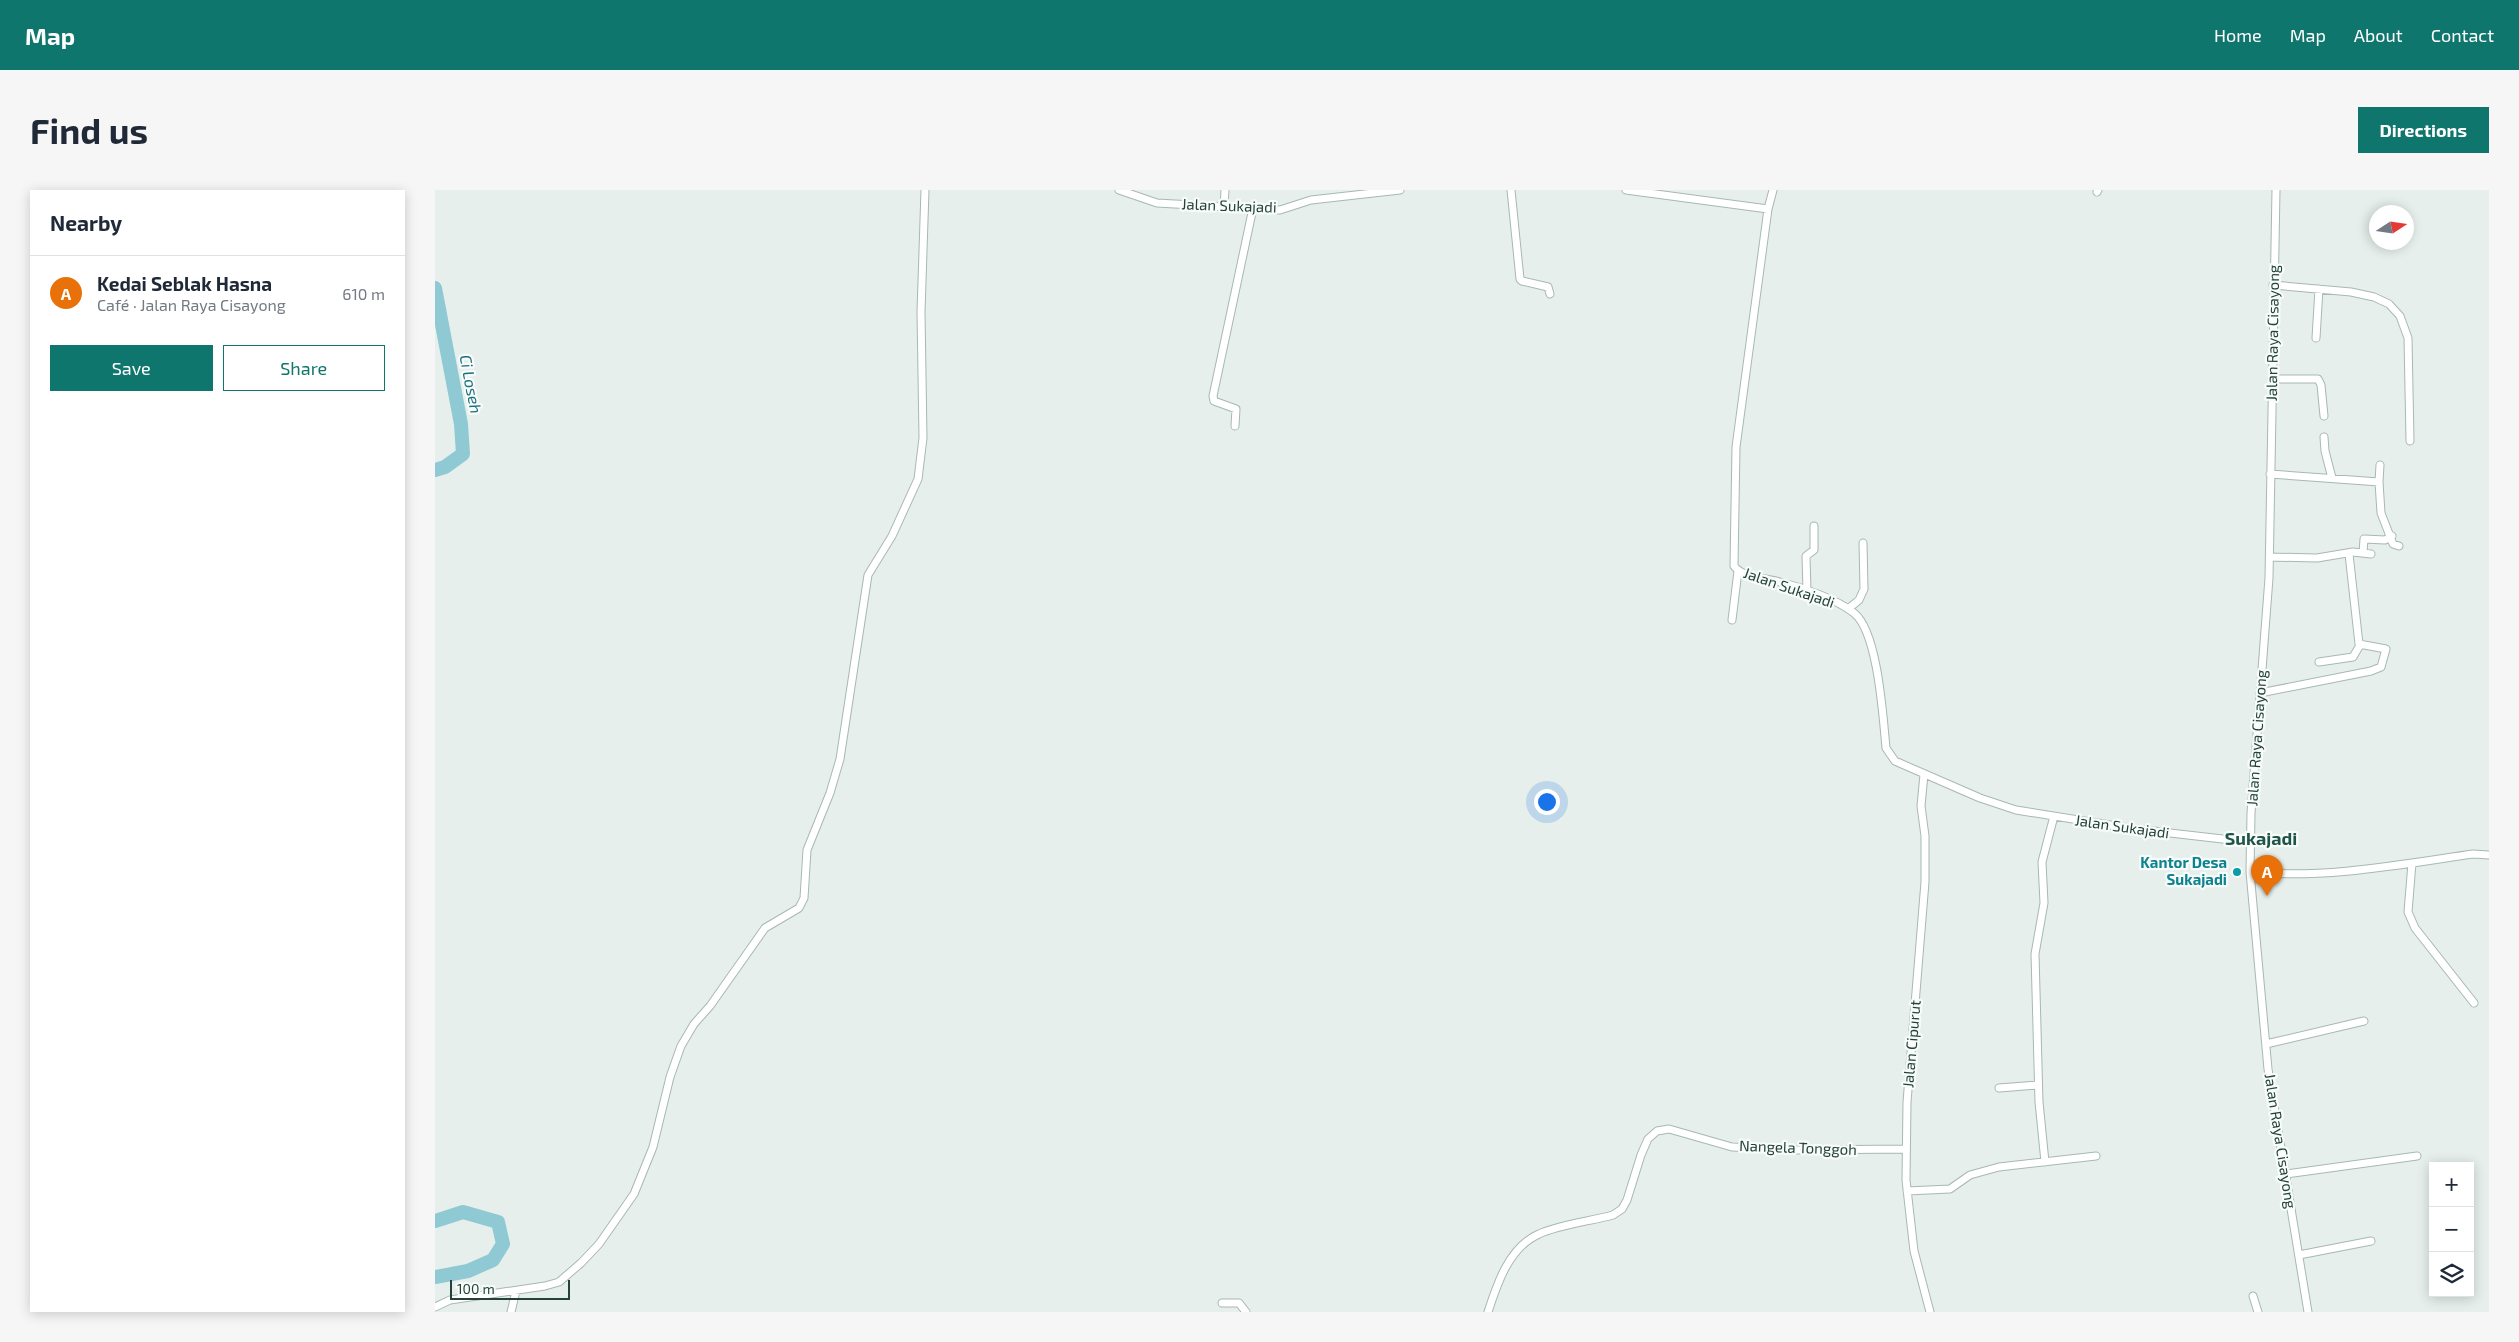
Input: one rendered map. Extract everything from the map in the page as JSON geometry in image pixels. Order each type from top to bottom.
[{"type":"street","points":[[435,1307],[450,1300],[559,1282],[599,1244],[634,1194],[653,1148],[681,1046],[693,1024],[710,1006],[765,928],[799,908],[804,898],[807,850],[830,793],[839,759],[868,575],[892,536],[918,479],[923,438],[921,312],[925,190]]},
{"type":"street","name":"Jalan Sukajadi","points":[[1119,190],[1157,203],[1279,210],[1311,200],[1400,190]]},
{"type":"street","points":[[1224,207],[1225,190]]},
{"type":"street","points":[[1511,190],[1520,279],[1521,281],[1548,287],[1550,294]]},
{"type":"street","points":[[1626,190],[1768,209]]},
{"type":"street","name":"Jalan Sukajadi","points":[[1773,190],[1768,209],[1736,447],[1733,558],[1738,571],[1807,592],[1855,613],[1869,636],[1874,654],[1887,748],[1895,761],[1980,798],[2016,810],[2135,829],[2249,842]]},
{"type":"street","name":"Jalan Raya Cisayong","points":[[2276,190],[2269,557],[2249,842],[2249,872],[2266,1044],[2308,1312]]},
{"type":"street","points":[[1235,426],[1236,409],[1215,401],[1213,396],[1253,208]]},
{"type":"street","points":[[2273,285],[2374,297],[2389,304],[2400,316],[2408,338],[2410,441]]},
{"type":"street","points":[[2316,338],[2319,289]]},
{"type":"street","points":[[2272,379],[2318,379],[2321,385],[2324,416]]},
{"type":"street","points":[[2324,437],[2331,478]]},
{"type":"street","points":[[2380,465],[2381,513],[2392,536],[2393,544],[2399,546]]},
{"type":"street","points":[[2270,474],[2379,482]]},
{"type":"street","points":[[1807,592],[1806,556],[1814,550],[1815,526]]},
{"type":"street","points":[[2269,557],[2317,558],[2329,554],[2349,554],[2353,552],[2367,554],[2364,538],[2385,540],[2392,536]]},
{"type":"street","points":[[1848,609],[1862,596],[1863,543]]},
{"type":"street","points":[[2319,662],[2353,657],[2360,645],[2349,554]]},
{"type":"street","points":[[1732,620],[1738,571]]},
{"type":"street","points":[[2260,693],[2371,671],[2381,667],[2387,649],[2360,645]]},
{"type":"street","name":"Jalan Cipurut","points":[[1924,774],[1921,806],[1925,836],[1925,882],[1913,1018],[1906,1149],[1907,1191],[1914,1251],[1929,1312]]},
{"type":"street","points":[[2045,1162],[2038,1085],[2035,954],[2044,903],[2042,862],[2054,816]]},
{"type":"street","points":[[2249,872],[2283,875],[2346,873],[2473,854],[2489,855]]},
{"type":"street","points":[[2412,863],[2408,912],[2415,928],[2474,1003]]},
{"type":"street","points":[[2266,1044],[2364,1021]]},
{"type":"street","points":[[1999,1088],[2038,1085]]},
{"type":"street","name":"Nangela Tonggoh","points":[[1488,1312],[1497,1284],[1512,1257],[1538,1234],[1613,1215],[1622,1209],[1627,1200],[1648,1139],[1657,1131],[1669,1129],[1732,1147],[1795,1150],[1906,1149]]},
{"type":"street","points":[[1907,1191],[1945,1190],[1956,1186],[1970,1174],[1999,1166],[2096,1156]]},
{"type":"street","points":[[2286,1174],[2417,1156]]},
{"type":"street","points":[[2299,1256],[2371,1241]]},
{"type":"street","points":[[511,1312],[515,1290]]},
{"type":"street","points":[[2253,1296],[2258,1312]]},
{"type":"street","points":[[1222,1303],[1239,1303],[1246,1312]]},
{"type":"waterway","name":"Ci Loseh","points":[[435,288],[461,424],[463,454],[445,467],[435,470]]},
{"type":"waterway","name":"Ci Loseh","points":[[435,1221],[463,1212],[498,1222],[503,1244],[493,1260],[468,1271],[435,1277]]},
{"type":"place","name":"Kantor Desa Sukajadi","points":[[2237,872]]},
{"type":"place","name":"Kedai Seblak Hasna","points":[[2267,896]]},
{"type":"district","name":"Sukajadi","points":[[2261,839]]}]
